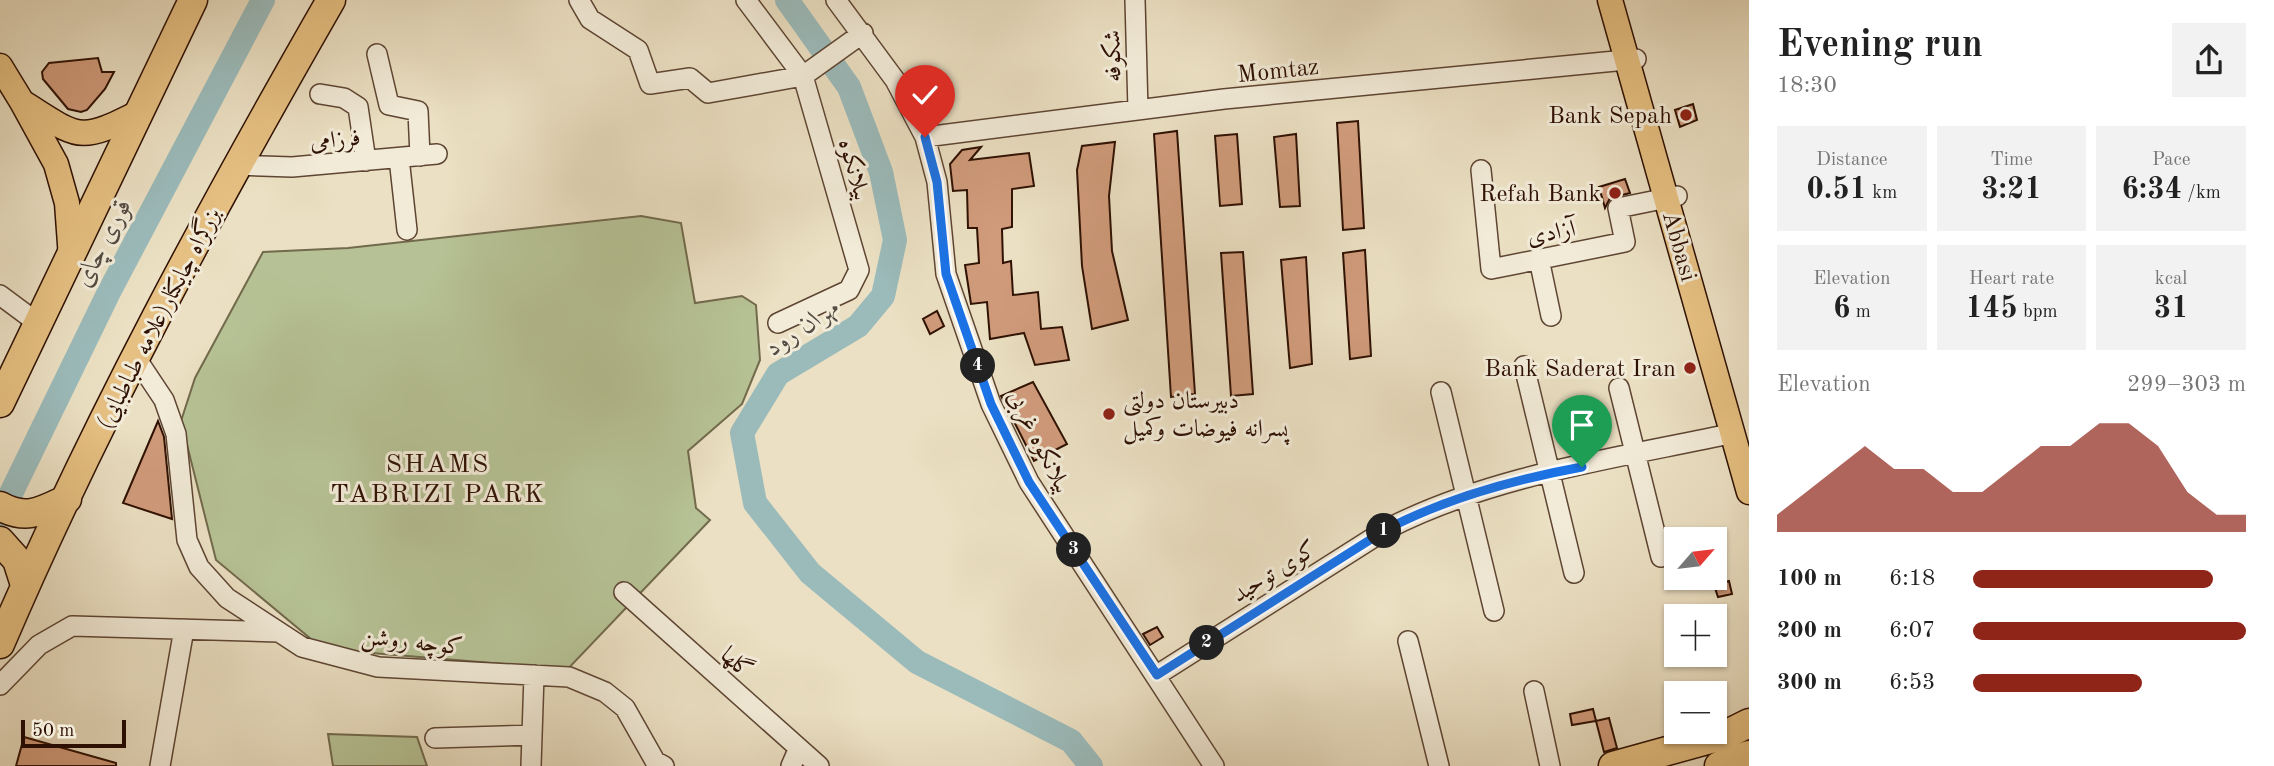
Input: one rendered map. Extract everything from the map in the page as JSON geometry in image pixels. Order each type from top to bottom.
[{"type":"highway","points":[[0,403],[193,0]]},
{"type":"highway","name":"بزرگراه چایکنار(علامه طباطبایی)","points":[[0,644],[25,585],[136,358],[236,165],[331,0]]},
{"type":"highway","points":[[0,506],[14,514],[34,515],[67,499]]},
{"type":"highway","points":[[0,541],[17,560],[25,585]]},
{"type":"highway","points":[[1613,766],[1725,735],[1749,723]]},
{"type":"highway","points":[[1667,766],[1730,747],[1749,738]]},
{"type":"highway","points":[[1719,766],[1749,755]]},
{"type":"main road","name":"Abbasi","points":[[1611,0],[1632,59],[1741,440],[1749,492]]},
{"type":"main road","name":"Abbasi","points":[[1620,0],[1632,59]]},
{"type":"main road","points":[[0,66],[56,163],[68,203],[71,258]]},
{"type":"main road","points":[[22,102],[73,134],[101,132],[140,111]]},
{"type":"street","points":[[579,0],[590,19],[638,50],[650,84],[690,78],[708,93],[803,76],[863,33]]},
{"type":"street","name":"بیلانکوه","points":[[746,0],[803,76],[859,270],[849,290],[778,323]]},
{"type":"street","name":"بیلانکوه غربی","points":[[836,0],[863,33],[895,80],[925,137],[937,182],[946,274],[991,404],[1029,482],[1214,766]]},
{"type":"street","name":"شکوفه","points":[[1135,0],[1138,110]]},
{"type":"street","name":"فرزامی","points":[[236,165],[292,167],[429,155],[418,111],[389,105],[376,54]]},
{"type":"street","name":"Momtaz","points":[[925,137],[1138,110],[1632,59]]},
{"type":"street","points":[[320,94],[344,99],[358,107],[366,161]]},
{"type":"street","points":[[399,158],[407,230]]},
{"type":"street","name":"آزادی","points":[[1481,170],[1491,269],[1625,242],[1618,208],[1672,197]]},
{"type":"street","points":[[1539,259],[1551,316]]},
{"type":"street","points":[[0,295],[39,324]]},
{"type":"street","name":"کوچه روشن","points":[[136,358],[164,400],[176,434],[187,540],[199,567],[227,598],[302,647],[379,667],[569,677],[605,692],[625,708],[655,761],[664,766]]},
{"type":"street","points":[[1524,366],[1574,573]]},
{"type":"street","points":[[1619,388],[1633,455],[1661,557]]},
{"type":"street","points":[[1441,392],[1494,611]]},
{"type":"street","name":"کوی توحید","points":[[1157,675],[1387,529],[1420,512],[1550,473],[1633,455],[1741,440]]},
{"type":"street","name":"گلها","points":[[624,592],[794,758],[819,766]]},
{"type":"street","points":[[0,685],[38,645],[72,626],[280,632]]},
{"type":"street","points":[[160,766],[184,629]]},
{"type":"street","points":[[1408,641],[1439,766]]},
{"type":"street","points":[[531,766],[534,675]]},
{"type":"street","points":[[1534,691],[1550,766]]},
{"type":"street","points":[[435,738],[532,735]]},
{"type":"green space","name":"SHAMS TABRIZI PARK","points":[[641,216],[681,223],[695,303],[742,296],[756,305],[760,360],[742,404],[688,451],[696,508],[710,520],[563,674],[504,664],[323,649],[216,560],[181,421],[195,378],[263,252],[348,248]]},
{"type":"green space","points":[[328,734],[417,737],[427,766],[333,766]]},
{"type":"building","points":[[98,58],[102,72],[114,72],[105,89],[87,110],[81,112],[68,109],[43,79],[42,72],[49,63]]},
{"type":"building","name":"Bank Sepah","points":[[1693,104],[1697,120],[1680,127],[1675,110]]},
{"type":"building","points":[[1358,121],[1364,228],[1343,230],[1337,123]]},
{"type":"building","points":[[1177,131],[1195,394],[1171,397],[1154,134]]},
{"type":"building","points":[[1237,134],[1242,204],[1220,206],[1215,136]]},
{"type":"building","points":[[1296,134],[1300,206],[1280,207],[1274,137]]},
{"type":"building","points":[[1115,142],[1109,196],[1112,251],[1128,320],[1092,329],[1082,266],[1077,170],[1082,146]]},
{"type":"building","points":[[981,147],[970,160],[1029,153],[1034,186],[1012,189],[1012,227],[1002,229],[1003,263],[1011,261],[1013,295],[1038,292],[1041,329],[1062,327],[1069,360],[1035,365],[1024,333],[990,339],[987,302],[971,304],[965,265],[979,263],[977,228],[968,228],[967,190],[953,191],[950,164],[962,150]]},
{"type":"building","name":"Refah Bank","points":[[1625,179],[1630,193],[1610,198],[1605,208],[1599,187]]},
{"type":"building","points":[[1365,250],[1371,356],[1350,359],[1343,253]]},
{"type":"building","points":[[1243,252],[1253,394],[1231,396],[1221,253]]},
{"type":"building","points":[[1306,257],[1312,364],[1290,368],[1281,260]]},
{"type":"building","points":[[937,311],[944,326],[930,334],[923,319]]},
{"type":"building","points":[[1033,382],[1067,444],[1034,461],[1001,396]]},
{"type":"building","points":[[158,421],[164,437],[172,519],[123,503]]},
{"type":"building","points":[[1727,582],[1732,594],[1718,597],[1716,590],[1727,590]]},
{"type":"building","points":[[1157,627],[1163,637],[1150,645],[1143,634]]},
{"type":"building","points":[[1593,709],[1596,721],[1572,725],[1570,714]]},
{"type":"building","points":[[1609,718],[1617,748],[1604,752],[1596,721]]},
{"type":"building","points":[[24,737],[116,763],[116,766],[16,766]]},
{"type":"waterway","name":"قوری چای","points":[[0,516],[109,292],[263,0]]},
{"type":"waterway","name":"مهران رود","points":[[787,0],[849,87],[881,172],[895,240],[883,296],[858,326],[778,374],[742,433],[755,503],[810,573],[917,662],[1071,741],[1091,766]]},
{"type":"place","name":"Bank Sepah","points":[[1686,115]]},
{"type":"place","name":"Refah Bank","points":[[1615,193]]},
{"type":"place","name":"Bank Saderat Iran","points":[[1690,368]]},
{"type":"place","name":"دبیرستان دولتی پسرانه فیوضات وکمیل","points":[[1109,414]]},
{"type":"district","name":"SHAMS TABRIZI PARK","points":[[438,478]]},
{"type":"route","points":[[925,137],[937,182],[946,274],[991,404],[1029,482],[1157,675],[1387,529],[1420,512],[1550,473],[1582,467]]}]
